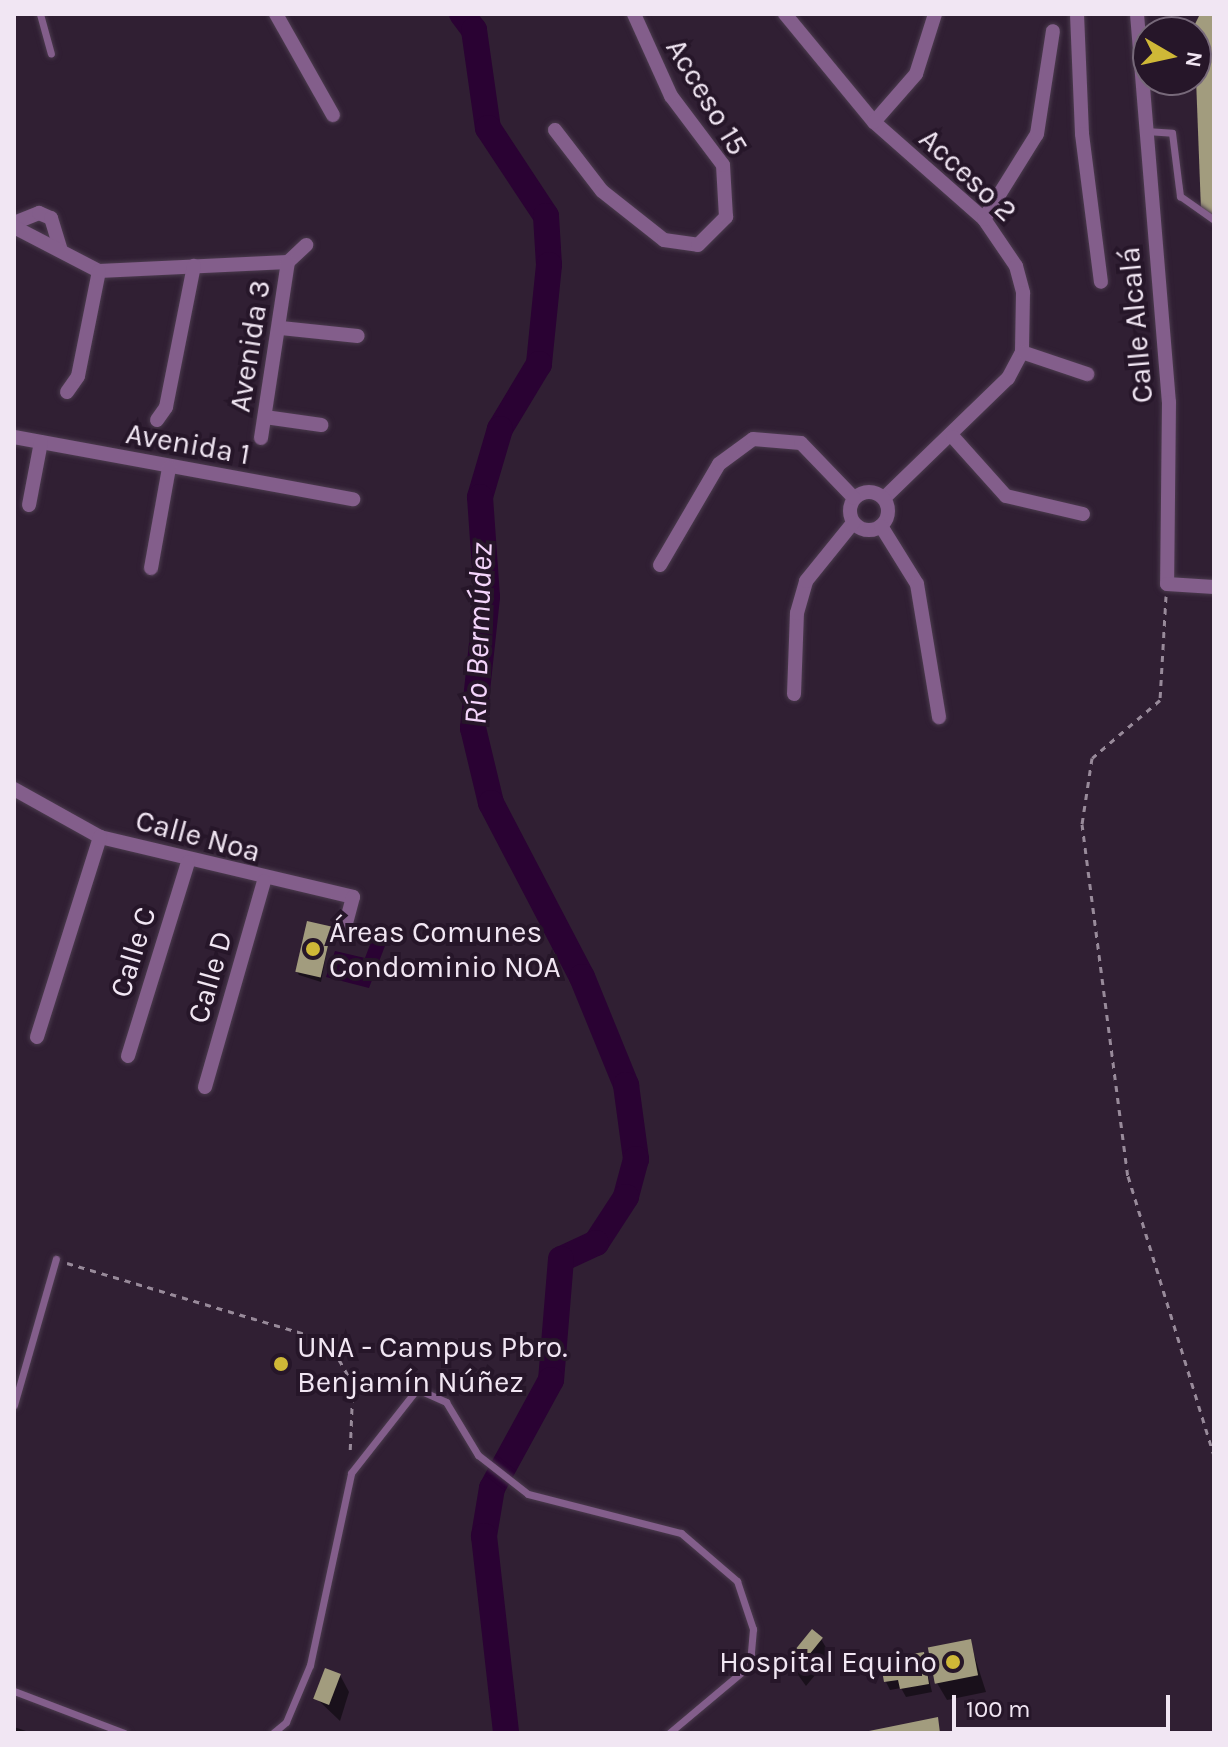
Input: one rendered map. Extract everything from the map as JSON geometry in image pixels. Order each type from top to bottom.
[{"type":"street","points":[[276,14],[333,115]]},
{"type":"street","name":"Acceso 15","points":[[555,130],[602,191],[664,240],[698,245],[726,217],[723,165],[671,96],[634,14]]},
{"type":"street","name":"Acceso 2","points":[[785,14],[874,122],[984,219],[1016,266],[1022,352]]},
{"type":"street","points":[[874,122],[916,74],[935,14]]},
{"type":"street","points":[[1077,14],[1077,54],[1101,282]]},
{"type":"street","name":"Calle Alcalá","points":[[1137,14],[1169,402],[1167,584]]},
{"type":"street","points":[[984,219],[1037,134],[1053,31]]},
{"type":"street","points":[[1050,56],[1077,54]]},
{"type":"street","points":[[14,225],[39,213],[51,218],[65,259]]},
{"type":"street","points":[[14,225],[65,259],[99,271],[288,262],[306,245]]},
{"type":"street","name":"Avenida 3","points":[[261,438],[281,328],[288,262]]},
{"type":"street","points":[[157,420],[166,407],[194,266]]},
{"type":"street","points":[[67,392],[78,376],[99,271]]},
{"type":"street","points":[[281,328],[358,336]]},
{"type":"street","points":[[939,717],[917,584],[881,526],[884,498],[953,437],[999,390],[1022,352],[1087,374]]},
{"type":"street","points":[[265,417],[321,425]]},
{"type":"street","name":"Avenida 1","points":[[14,437],[169,468],[353,499]]},
{"type":"street","points":[[953,437],[1006,496],[1083,514]]},
{"type":"street","points":[[660,565],[719,464],[753,439],[801,443],[854,498],[853,523],[806,581],[797,613],[794,694]]},
{"type":"street","points":[[29,505],[41,442]]},
{"type":"street","points":[[151,568],[169,468]]},
{"type":"street","points":[[854,498],[866,492],[884,498]]},
{"type":"street","points":[[853,523],[863,530],[881,526]]},
{"type":"street","points":[[1167,584],[1214,587]]},
{"type":"street","name":"Calle Noa","points":[[15,795],[100,837],[264,881],[353,897],[346,923]]},
{"type":"street","points":[[37,1037],[100,837]]},
{"type":"street","name":"Calle C","points":[[128,1056],[188,862]]},
{"type":"street","name":"Calle D","points":[[205,1087],[264,881]]},
{"type":"lane","points":[[40,14],[51,54]]},
{"type":"lane","points":[[1146,131],[1172,133],[1180,196],[1214,220]]},
{"type":"lane","points":[[14,1405],[56,1259]]},
{"type":"lane","points":[[273,1733],[286,1722],[310,1665],[351,1473],[417,1389],[446,1402],[478,1455],[528,1494],[681,1533],[737,1581],[753,1629],[751,1654],[743,1671],[669,1733]]},
{"type":"lane","points":[[14,1691],[124,1733]]},
{"type":"path","points":[[1167,584],[1160,700],[1092,758],[1082,824],[1128,1176],[1214,1455]]},
{"type":"path","points":[[56,1259],[315,1337],[333,1349],[353,1384],[351,1473]]},
{"type":"shaded area","points":[[377,926],[391,930],[369,988],[326,977],[335,951],[365,958]]},
{"type":"building","points":[[1214,14],[1214,218],[1201,210],[1197,96],[1212,96],[1212,16],[1199,16]]},
{"type":"building","name":"Áreas Comunes Condominio NOA","points":[[307,921],[332,927],[321,978],[295,972]]},
{"type":"building","points":[[812,1629],[823,1638],[797,1670],[786,1661]]},
{"type":"building","name":"Hospital Equino","points":[[971,1639],[978,1675],[935,1684],[928,1647]]},
{"type":"building","points":[[924,1652],[929,1684],[900,1689],[898,1680],[884,1682],[880,1659]]},
{"type":"building","points":[[325,1668],[341,1674],[329,1705],[313,1699]]},
{"type":"building","points":[[938,1717],[940,1733],[864,1733],[864,1732]]},
{"type":"waterway","name":"Río Bermúdez","points":[[462,14],[474,30],[488,128],[546,216],[549,265],[539,364],[500,429],[480,497],[487,597],[473,728],[491,803],[582,977],[626,1085],[636,1159],[626,1197],[596,1243],[561,1259],[551,1380],[492,1488],[484,1536],[506,1733]]},
{"type":"place","name":"Áreas Comunes Condominio NOA","points":[[313,949]]},
{"type":"place","name":"UNA - Campus Pbro. Benjamín Núñez","points":[[281,1364]]},
{"type":"place","name":"Hospital Equino","points":[[953,1662]]}]
